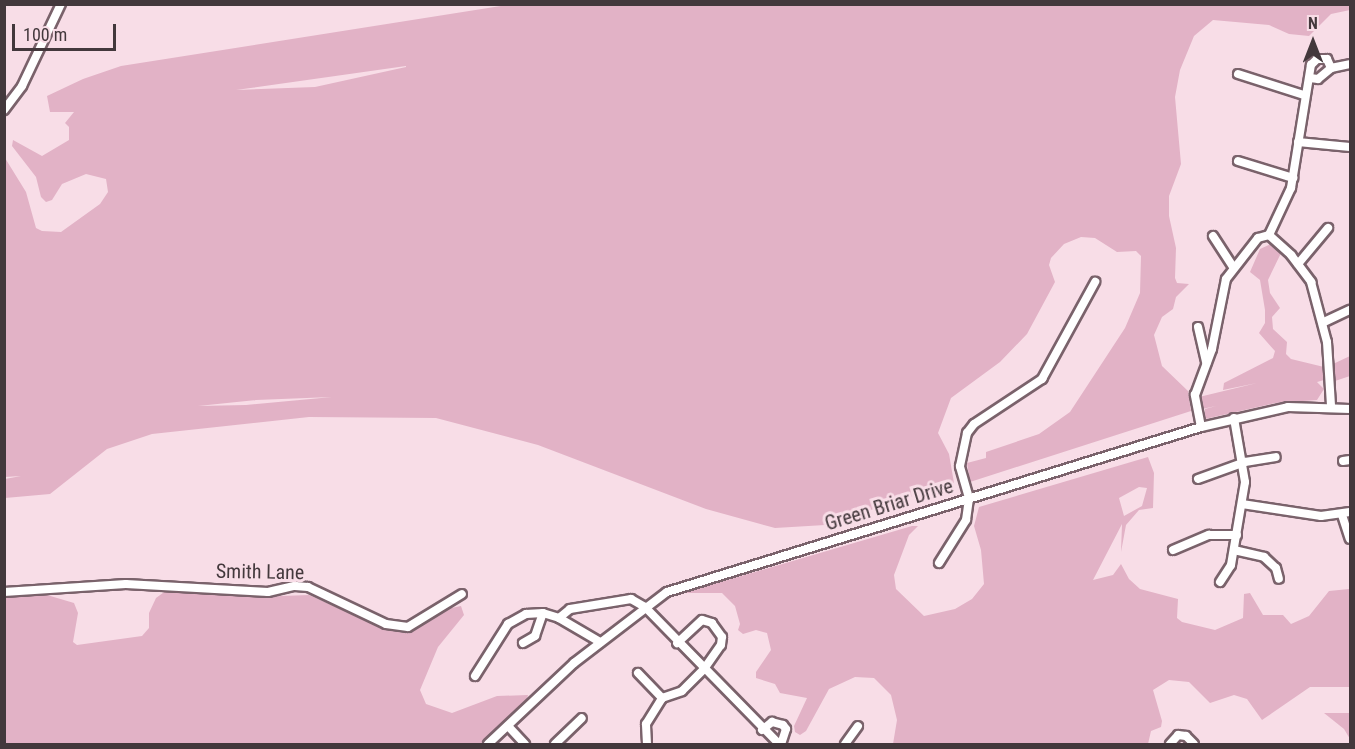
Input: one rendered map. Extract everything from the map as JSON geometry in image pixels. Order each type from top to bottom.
[{"type":"street","points":[[4,110],[22,86],[61,4]]},
{"type":"street","points":[[1201,427],[1195,395],[1206,365],[1219,300],[1233,267],[1258,238],[1269,235],[1285,205],[1293,178],[1304,94],[1310,78],[1311,65],[1317,59],[1327,59],[1331,68]]},
{"type":"street","points":[[1310,78],[1325,77],[1331,68],[1350,64]]},
{"type":"street","points":[[1238,74],[1304,94]]},
{"type":"street","points":[[1298,142],[1350,147]]},
{"type":"street","points":[[1238,161],[1293,178]]},
{"type":"street","points":[[1298,264],[1328,228]]},
{"type":"street","points":[[1269,235],[1298,264],[1311,282],[1324,322],[1331,406]]},
{"type":"street","points":[[1213,236],[1233,267]]},
{"type":"street","points":[[939,563],[962,531],[969,498],[960,466],[967,433],[974,424],[1042,379],[1095,282]]},
{"type":"street","points":[[1324,322],[1350,310]]},
{"type":"street","points":[[1198,327],[1206,365]]},
{"type":"street","name":"Green Briar Drive","points":[[488,744],[600,642],[667,592],[726,572],[1234,418],[1288,407],[1331,406],[1350,409]]},
{"type":"street","points":[[1220,582],[1232,566],[1242,504],[1245,462],[1234,418]]},
{"type":"street","points":[[1198,479],[1245,462],[1276,458]]},
{"type":"street","points":[[1242,504],[1321,516],[1342,515],[1350,512]]},
{"type":"street","points":[[1342,515],[1350,539]]},
{"type":"street","points":[[1173,550],[1209,535],[1237,535]]},
{"type":"street","points":[[1234,550],[1264,558],[1276,568],[1279,579]]},
{"type":"street","name":"Smith Lane","points":[[4,592],[126,584],[268,591],[295,586],[308,587],[394,627],[408,627],[462,594]]},
{"type":"street","points":[[559,618],[570,609],[631,599],[645,607],[762,730],[780,744],[786,729],[783,725],[772,722],[762,730]]},
{"type":"street","points":[[523,643],[535,636],[543,613]]},
{"type":"street","points":[[475,676],[508,624],[526,614],[543,613],[559,618],[600,642]]},
{"type":"street","points":[[647,744],[645,724],[662,698],[682,691],[704,669],[721,645],[719,632],[712,623],[697,622],[677,643]]},
{"type":"street","points":[[638,673],[662,698]]},
{"type":"street","points":[[555,744],[582,718]]},
{"type":"street","points":[[508,726],[525,744]]},
{"type":"street","points":[[846,744],[858,726]]},
{"type":"street","points":[[1170,744],[1178,735],[1186,736],[1194,744]]},
{"type":"shaded area","points":[[1350,4],[1350,10],[1331,14],[1309,36],[1289,34],[1269,25],[1213,20],[1194,36],[1180,70],[1175,97],[1181,164],[1169,196],[1169,216],[1176,248],[1175,278],[1177,283],[1189,284],[1176,297],[1173,309],[1162,317],[1154,335],[1162,366],[1188,391],[1191,411],[970,482],[967,463],[986,458],[986,452],[1039,434],[1070,412],[1125,328],[1140,293],[1141,256],[1136,251],[1117,252],[1095,238],[1081,237],[1064,244],[1051,258],[1049,265],[1055,282],[1027,334],[1000,362],[951,398],[938,433],[949,454],[954,483],[825,525],[775,528],[706,509],[538,445],[436,418],[309,417],[152,434],[107,449],[50,494],[5,498],[5,479],[21,476],[5,477],[5,158],[26,192],[36,228],[42,231],[61,232],[100,204],[108,192],[106,179],[86,174],[62,184],[52,200],[46,202],[41,197],[36,177],[12,146],[13,140],[42,156],[69,140],[69,127],[65,123],[74,112],[50,112],[47,96],[83,79],[121,66],[507,5]],"holes":[[[406,66],[315,87],[236,90]],[[332,397],[246,405],[198,406],[256,400]]]},
{"type":"shaded area","points":[[1273,243],[1282,251],[1268,280],[1270,293],[1280,308],[1272,317],[1273,329],[1287,342],[1286,354],[1291,359],[1324,367],[1324,380],[1317,382],[1324,389],[1317,400],[1275,403],[1205,419],[1205,409],[1216,406],[1202,409],[1199,397],[1257,383],[1223,390],[1224,383],[1273,358],[1275,351],[1259,333],[1265,323],[1260,280],[1250,272],[1260,249]]},
{"type":"shaded area","points":[[1350,356],[1350,376],[1335,381],[1333,364]]},
{"type":"shaded area","points":[[1148,457],[1154,473],[1153,508],[1139,510],[1126,525],[1121,552],[1122,524],[1093,580],[1113,575],[1121,564],[1129,579],[1140,589],[1178,599],[1177,618],[1182,622],[1215,630],[1243,618],[1244,594],[1250,593],[1263,615],[1283,615],[1291,624],[1309,616],[1329,591],[1349,589],[1350,687],[1310,687],[1262,720],[1247,699],[1234,695],[1210,703],[1189,682],[1169,680],[1153,690],[1162,721],[1161,727],[1151,731],[1148,744],[893,744],[897,720],[891,695],[874,678],[855,677],[829,689],[806,731],[800,735],[795,732],[794,726],[807,698],[780,693],[775,684],[756,678],[756,672],[771,650],[767,633],[756,630],[743,634],[738,630],[740,624],[735,606],[722,593],[683,593],[918,526],[909,535],[894,575],[896,589],[924,616],[955,609],[972,599],[984,584],[981,550],[974,526],[979,507]],"holes":[[[1139,487],[1147,488],[1142,506],[1124,516],[1119,498]]]},
{"type":"shaded area","points":[[167,590],[255,597],[309,595],[385,629],[410,631],[437,611],[461,606],[464,615],[438,647],[420,690],[426,704],[452,713],[497,696],[528,695],[527,699],[482,744],[5,744],[4,596],[47,595],[74,603],[78,613],[73,642],[77,645],[142,636],[149,628],[149,613],[156,598]]},
{"type":"shaded area","points":[[1324,713],[1350,713],[1350,739],[1344,729]]}]
